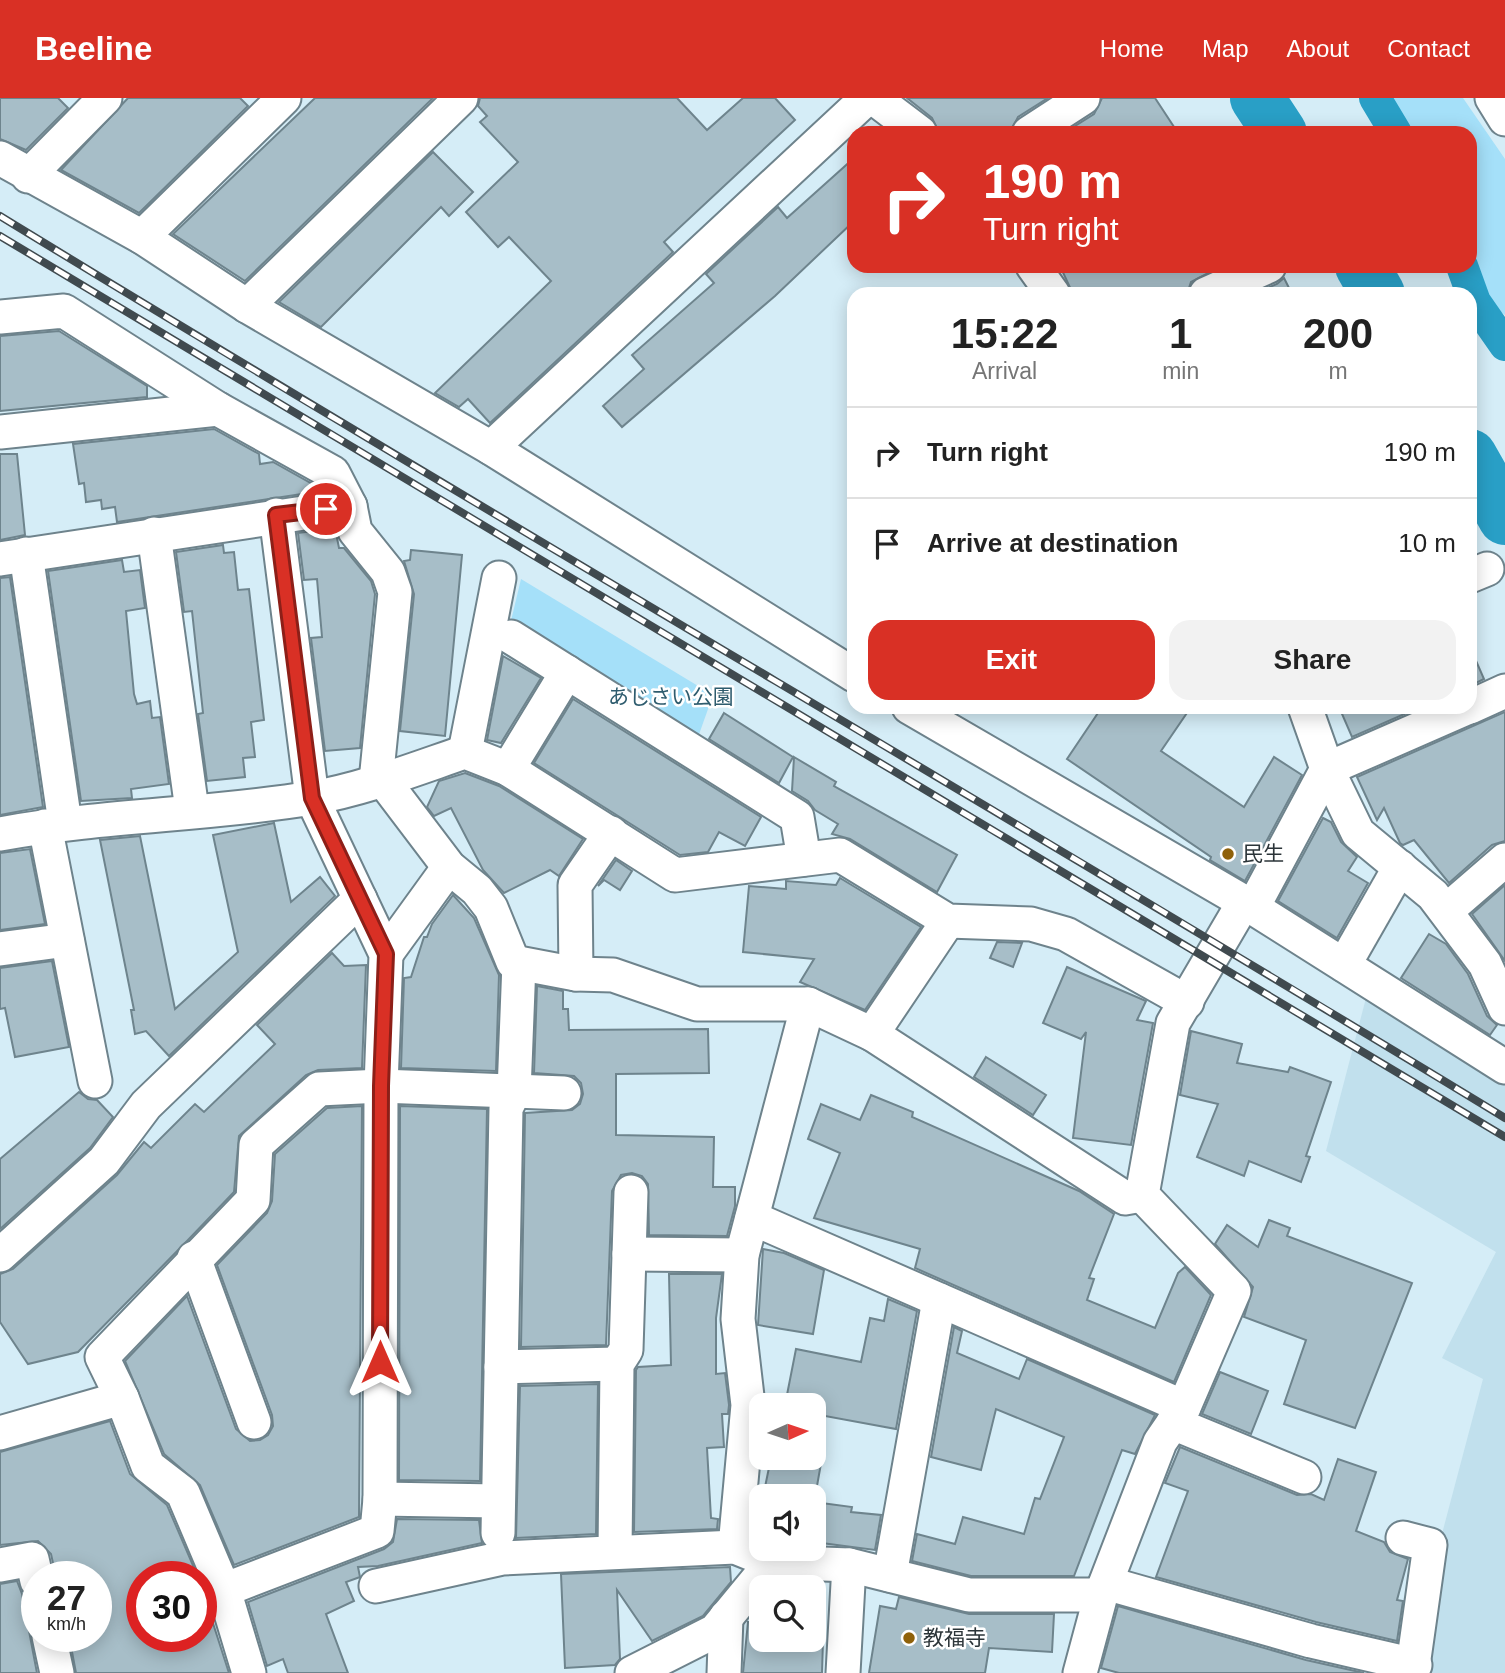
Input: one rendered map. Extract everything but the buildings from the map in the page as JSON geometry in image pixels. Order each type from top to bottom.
[{"type":"street","points":[[28,176],[105,98]]},
{"type":"street","points":[[247,306],[461,98]]},
{"type":"street","points":[[1040,126],[1083,98]]},
{"type":"street","points":[[1492,98],[1505,119]]},
{"type":"street","points":[[142,237],[280,100]]},
{"type":"street","points":[[853,126],[882,100],[912,126]]},
{"type":"street","points":[[491,448],[847,131]]},
{"type":"street","points":[[0,158],[28,176],[142,237],[247,306],[491,448],[847,671]]},
{"type":"street","points":[[1222,287],[1253,273]]},
{"type":"street","points":[[0,317],[64,311],[218,409],[333,473],[350,506],[355,531],[388,572],[395,592],[379,780],[449,867],[477,890],[491,908],[513,962],[576,974],[614,975],[698,1004],[808,1004],[872,1034],[1125,1198],[1142,1195]]},
{"type":"street","points":[[0,432],[218,409]]},
{"type":"street","points":[[95,1081],[67,940],[55,825],[13,556],[350,506]]},
{"type":"street","points":[[225,1590],[377,1531],[380,1499],[381,1086],[386,954],[312,798],[276,515]]},
{"type":"street","points":[[155,534],[192,810]]},
{"type":"street","points":[[465,752],[499,578]]},
{"type":"street","points":[[511,637],[797,817],[804,859]]},
{"type":"street","points":[[508,769],[567,672]]},
{"type":"street","points":[[1477,704],[1505,691]]},
{"type":"street","points":[[921,714],[1249,904],[1505,1067]]},
{"type":"street","points":[[1307,714],[1327,769],[1358,833],[1433,895],[1495,959],[1505,1008]]},
{"type":"street","points":[[1142,1195],[1173,1023],[1249,904],[1327,769],[1454,714]]},
{"type":"street","points":[[0,834],[55,825],[312,798],[465,752],[508,769],[675,875],[840,855],[948,921],[1031,924],[1066,934],[1187,1002]]},
{"type":"street","points":[[576,974],[575,885],[611,833]]},
{"type":"street","points":[[1446,911],[1505,860]]},
{"type":"street","points":[[386,954],[449,867]]},
{"type":"street","points":[[1344,965],[1400,867]]},
{"type":"street","points":[[0,1255],[104,1161],[146,1105],[360,899]]},
{"type":"street","points":[[872,1034],[948,921]]},
{"type":"street","points":[[0,949],[67,940]]},
{"type":"street","points":[[380,1499],[498,1517],[506,1108],[514,1092],[519,963]]},
{"type":"street","points":[[734,1547],[748,1405],[738,1319],[743,1255],[808,1004]]},
{"type":"street","points":[[248,1673],[225,1590],[183,1493],[148,1466],[122,1398],[102,1357],[194,1258],[253,1200],[256,1145],[318,1089],[381,1086],[564,1093]]},
{"type":"street","points":[[615,1552],[617,1364],[626,1350],[631,1192]]},
{"type":"street","points":[[1080,1673],[1103,1589],[1160,1442],[1178,1415],[1234,1292],[1142,1195]]},
{"type":"street","points":[[752,1218],[939,1300],[1304,1477]]},
{"type":"street","points":[[629,1254],[743,1255]]},
{"type":"street","points":[[194,1258],[254,1422]]},
{"type":"street","points":[[890,1575],[939,1300]]},
{"type":"street","points":[[500,1367],[617,1364]]},
{"type":"street","points":[[2,1423],[122,1398]]},
{"type":"street","points":[[376,1586],[503,1558],[734,1547],[772,1562],[849,1565],[969,1595],[1103,1589],[1414,1669],[1430,1545],[1403,1538]]},
{"type":"street","points":[[0,1565],[21,1561]]},
{"type":"street","points":[[632,1673],[715,1631],[772,1562]]},
{"type":"street","points":[[843,1673],[849,1565]]},
{"type":"street","points":[[724,1673],[726,1617]]},
{"type":"street","points":[[52,1652],[57,1673]]},
{"type":"shaded area","points":[[1366,998],[1505,1076],[1505,1673],[1421,1673],[1443,1530],[1483,1379],[1442,1358],[1496,1252],[1326,1151]]},
{"type":"green space","points":[[1390,98],[1463,98],[1505,159],[1505,315],[1487,301],[1476,273],[1477,126],[1408,126]]},
{"type":"green space","name":"あじさい公園","points":[[521,579],[713,695],[697,740],[510,625]]},
{"type":"waterway","points":[[1257,98],[1275,126]]},
{"type":"waterway","points":[[1375,98],[1392,126]]},
{"type":"waterway","points":[[1366,273],[1374,287]]},
{"type":"waterway","points":[[1465,273],[1470,287]]},
{"type":"waterway","points":[[1477,305],[1505,345]]},
{"type":"waterway","points":[[1477,468],[1505,518]]},
{"type":"railway","points":[[0,216],[1505,1118]]},
{"type":"railway","points":[[0,236],[1505,1137]]},
{"type":"place","name":"民生","points":[[1228,854]]},
{"type":"place","name":"教福寺","points":[[909,1638]]},
{"type":"route","points":[[326,509],[276,515],[312,798],[386,954],[381,1086],[380,1362]]}]
